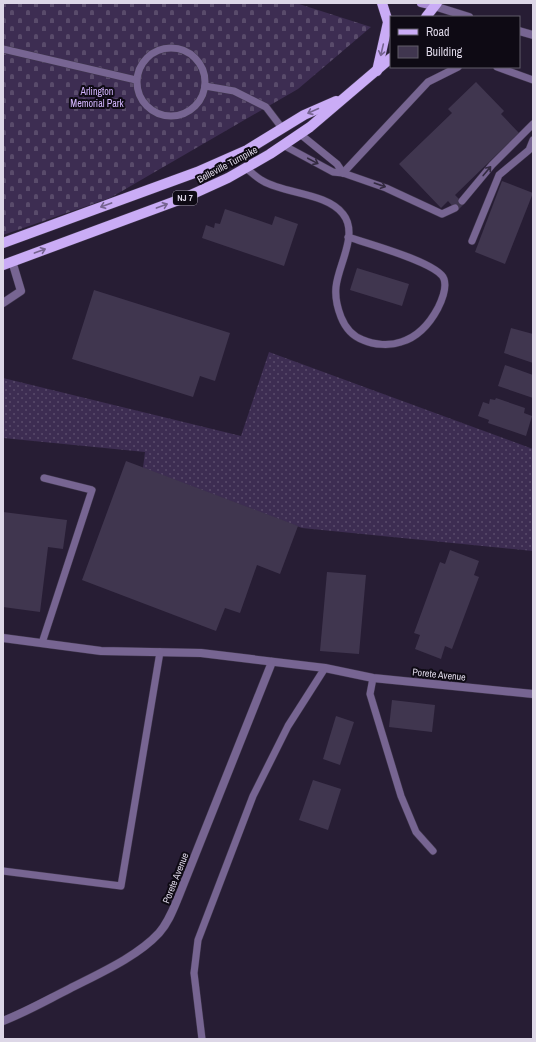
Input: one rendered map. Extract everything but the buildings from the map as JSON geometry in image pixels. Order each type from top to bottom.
[{"type":"main road","points":[[378,71],[388,22],[382,3]]},
{"type":"main road","points":[[421,3],[436,5]]},
{"type":"main road","points":[[427,16],[436,5]]},
{"type":"main road","name":"Belleville Turnpike","points":[[7,263],[184,198],[246,168],[300,134],[378,71],[390,59]]},
{"type":"main road","name":"Belleville Turnpike","points":[[3,243],[198,172],[247,150],[304,115],[348,95]]},
{"type":"street","points":[[436,5],[466,16]]},
{"type":"street","points":[[520,31],[533,35]]},
{"type":"street","name":"Belleville Turnpike","points":[[3,303],[21,291],[7,263]]},
{"type":"street","name":"Porete Avenue","points":[[3,638],[101,651],[201,653],[324,668],[372,678],[533,694]]},
{"type":"street","name":"Porete Avenue","points":[[3,1021],[26,1011],[102,972],[144,946],[159,932],[169,917],[178,898],[272,662]]},
{"type":"lane","points":[[174,48],[185,51],[194,57],[203,70],[205,86],[202,98],[195,108],[185,114],[168,117],[151,111],[142,103],[137,92],[136,80],[139,69],[149,56],[163,49],[174,48]]},
{"type":"lane","points":[[3,49],[136,80]]},
{"type":"lane","points":[[343,173],[355,158],[428,82],[456,68]]},
{"type":"lane","points":[[500,68],[533,80]]},
{"type":"lane","points":[[205,86],[234,91],[266,108],[282,128]]},
{"type":"lane","points":[[462,201],[492,165],[533,124]]},
{"type":"lane","points":[[300,134],[336,164],[343,173]]},
{"type":"lane","points":[[472,241],[499,175],[529,150],[533,140]]},
{"type":"lane","points":[[284,145],[333,172],[343,173],[386,188],[442,214],[455,208]]},
{"type":"lane","points":[[246,168],[263,182],[335,206],[344,215],[348,222],[348,237],[336,287],[338,308],[345,326],[358,338],[367,342],[396,344],[415,336],[430,320],[441,302],[444,288],[444,279],[441,273],[417,261],[348,237]]},
{"type":"lane","points":[[42,643],[92,490],[44,478]]},
{"type":"lane","points":[[3,871],[122,886],[160,652]]},
{"type":"lane","points":[[202,1039],[194,974],[198,940],[253,796],[288,726],[324,668]]},
{"type":"lane","points":[[372,678],[370,694],[401,796],[416,832],[433,851]]},
{"type":"green space","name":"Arlington Memorial Park","points":[[3,3],[296,3],[371,27],[298,89],[110,198],[3,235]]},
{"type":"green space","points":[[269,352],[533,449],[533,551],[302,528],[143,468],[145,452],[3,438],[3,378],[241,436]]}]
